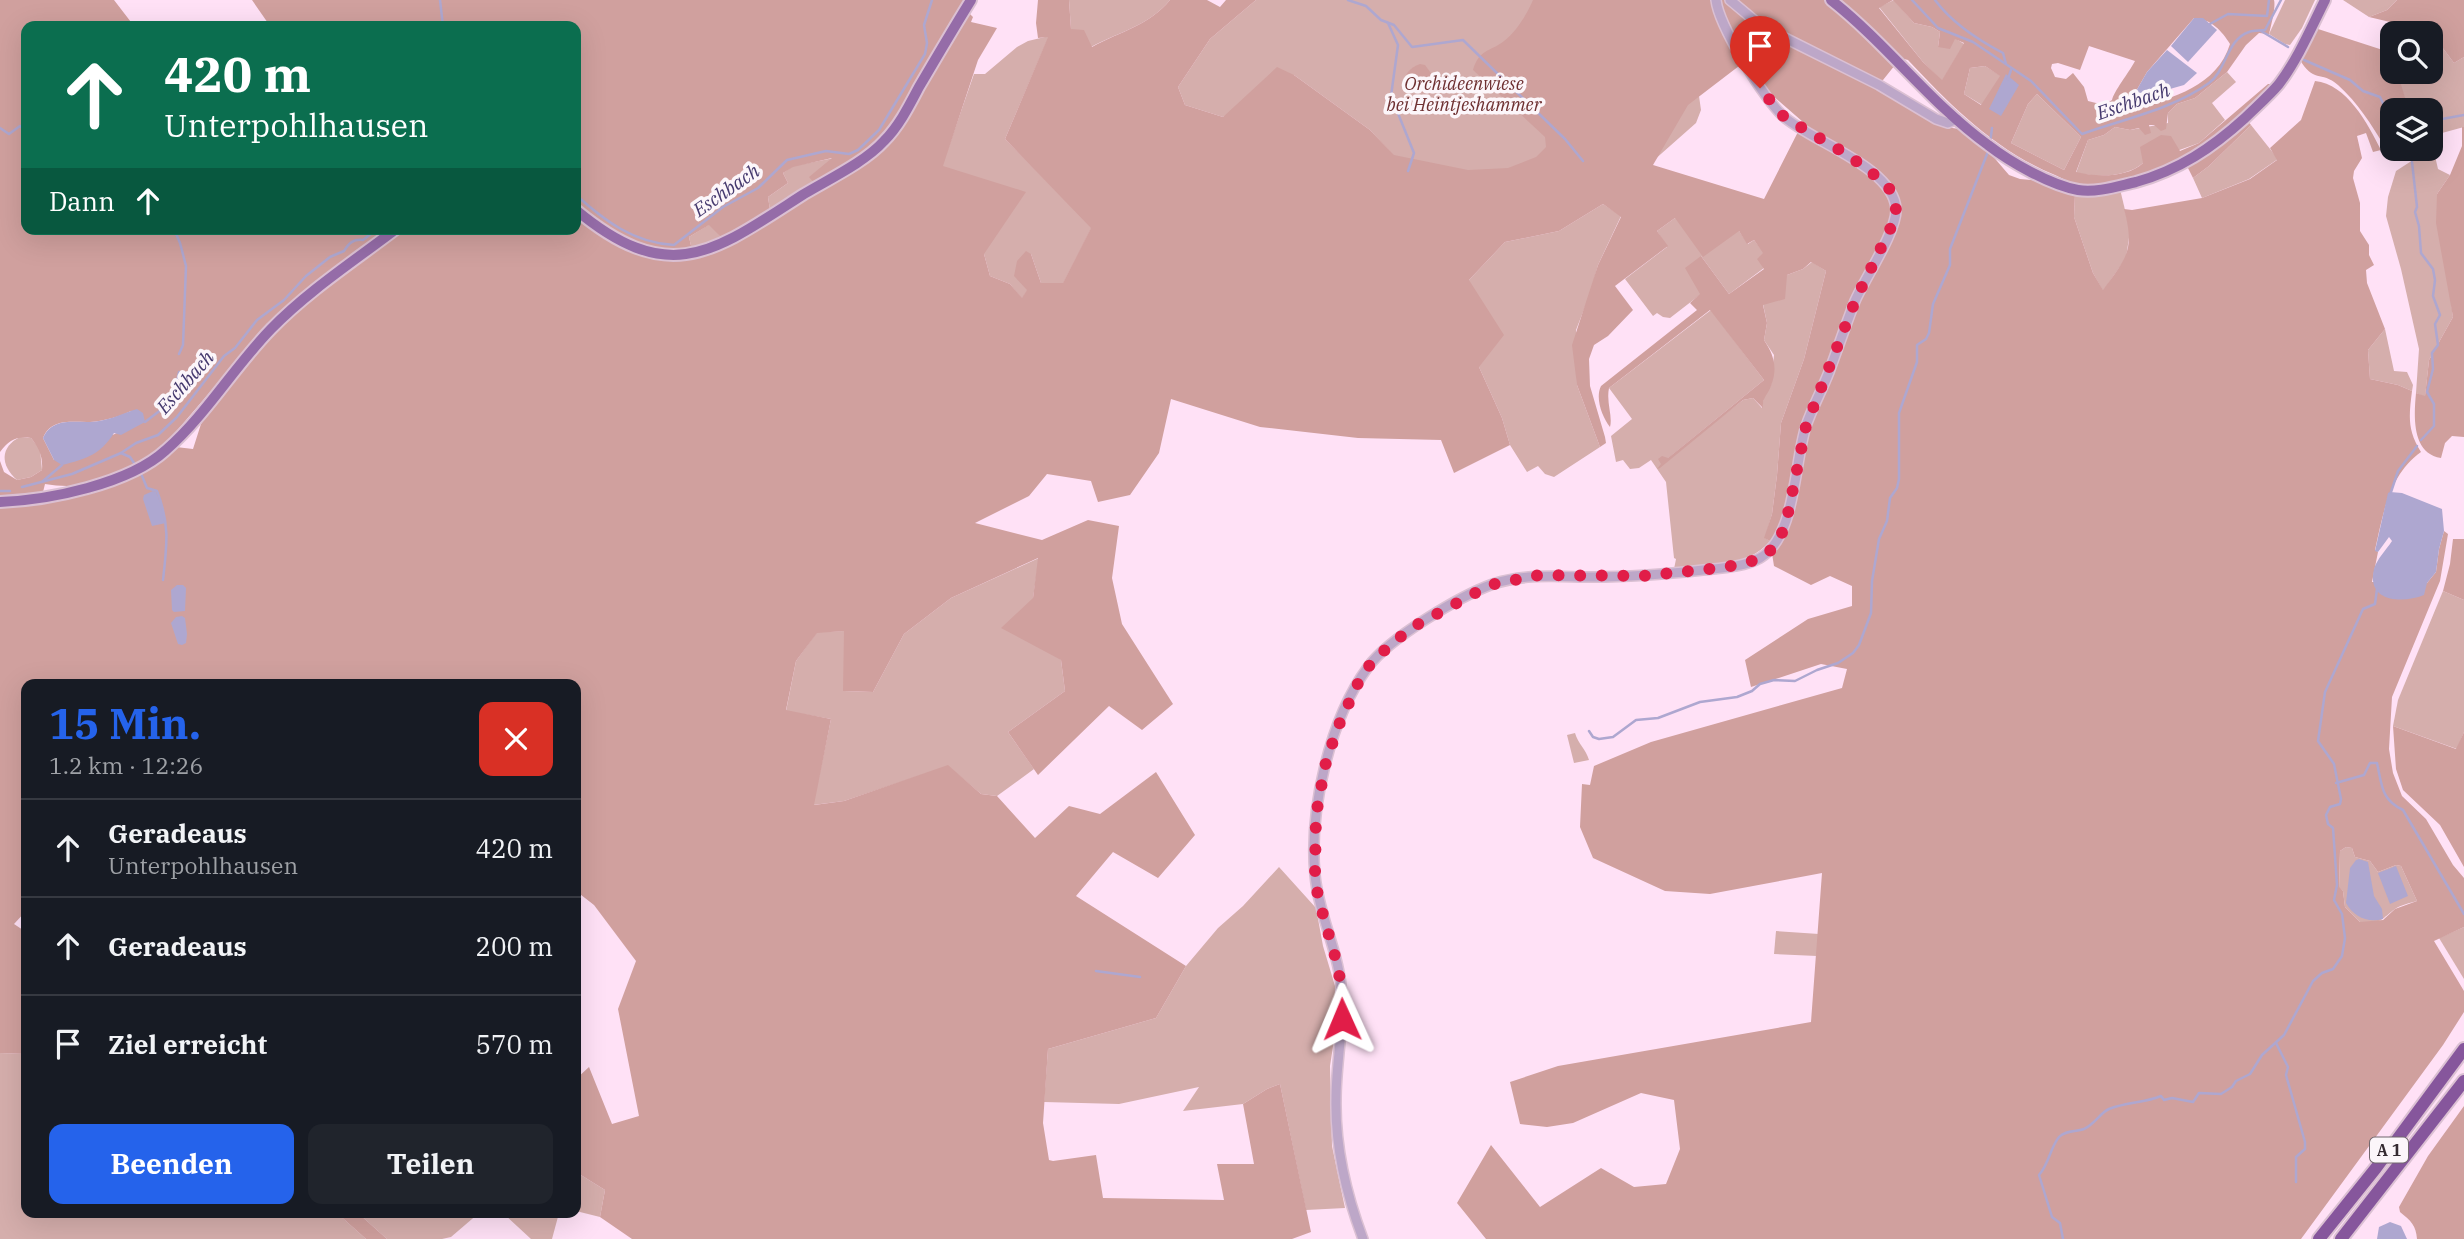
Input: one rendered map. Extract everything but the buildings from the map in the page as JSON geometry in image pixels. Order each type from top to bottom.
[{"type":"highway","name":"A 1","points":[[2319,1239],[2461,1055]]},
{"type":"highway","name":"A 1","points":[[2342,1239],[2464,1081]]},
{"type":"main road","points":[[581,214],[606,233],[650,251],[684,255],[719,246],[883,143],[904,113],[971,0]]},
{"type":"main road","points":[[1831,0],[1862,26],[1957,119],[2007,158],[2072,189],[2100,190],[2152,177],[2207,150],[2268,96],[2287,71],[2325,0]]},
{"type":"main road","points":[[0,502],[59,493],[101,482],[161,455],[278,322],[388,235]]},
{"type":"street","points":[[1363,1239],[1348,1194],[1338,1144],[1336,1098],[1342,1000],[1339,970],[1318,897],[1315,832],[1325,766],[1337,729],[1366,668],[1381,651],[1411,628],[1490,585],[1539,575],[1617,577],[1679,573],[1727,567],[1756,560],[1769,552],[1779,540],[1786,523],[1806,426],[1856,299],[1897,215],[1893,194],[1885,183],[1848,155],[1784,117],[1754,77],[1728,32],[1717,0]]},
{"type":"street","points":[[1730,0],[1761,26],[1879,85],[1936,119],[1948,123],[1957,119]]},
{"type":"green space","points":[[1069,0],[1170,0],[1144,22],[1091,47],[1071,29]]},
{"type":"green space","name":"Orchideenwiese bei Heintjeshammer","points":[[1256,0],[1648,0],[1699,96],[1701,110],[1696,123],[1653,161],[1591,176],[1438,203],[1370,130],[1294,75],[1223,117],[1185,105],[1178,87],[1210,39]]},
{"type":"green space","points":[[1894,0],[1914,23],[1932,27],[1940,32],[1938,47],[1955,38],[1964,44],[1942,81],[1923,62],[1879,7]]},
{"type":"green space","points":[[2285,0],[2315,0],[2302,28],[2290,45],[2269,34]]},
{"type":"green space","points":[[2343,0],[2397,0],[2387,10],[2369,17]]},
{"type":"green space","points":[[1049,36],[1005,139],[1092,227],[1063,284],[1041,283],[1031,254],[1027,291],[1022,299],[1010,284],[990,276],[984,254],[942,166],[974,74],[985,74],[1028,41]]},
{"type":"green space","points":[[2443,48],[2454,63],[2464,57],[2464,127],[2443,133],[2443,98],[2405,98],[2400,84],[2443,84]]},
{"type":"green space","points":[[1985,66],[2001,76],[1982,105],[1964,94],[1970,68]]},
{"type":"green space","points":[[2227,72],[2236,82],[2212,103],[2225,120],[2199,143],[2120,174],[2102,176],[2076,173],[2088,140],[2104,135],[2115,127],[2130,130],[2168,123],[2168,113],[2177,104],[2195,98]]},
{"type":"green space","points":[[2037,94],[2081,137],[2064,170],[2011,143],[2028,104]]},
{"type":"green space","points":[[2251,125],[2278,159],[2249,179],[2202,198],[2193,178]]},
{"type":"green space","points":[[834,158],[814,183],[770,210],[768,197],[788,183],[783,173],[793,166]]},
{"type":"green space","points":[[2411,161],[2436,161],[2438,169],[2450,175],[2437,194],[2453,317],[2429,360],[2425,397],[2416,393],[2419,349],[2386,216],[2388,197],[2396,171]]},
{"type":"green space","points":[[2120,189],[2130,231],[2126,258],[2103,291],[2093,273],[2074,217],[2075,194]]},
{"type":"green space","points":[[1603,204],[1621,216],[1598,265],[1576,330],[1577,385],[1600,447],[1554,477],[1545,474],[1538,466],[1527,472],[1510,445],[1502,418],[1479,367],[1469,280],[1505,242],[1559,231]]},
{"type":"green space","points":[[1675,218],[1739,231],[1748,244],[1754,240],[1764,253],[1764,268],[1729,294],[1701,256],[1701,294],[1670,318],[1657,313],[1653,316],[1625,279],[1667,247],[1657,231]]},
{"type":"green space","points":[[710,224],[723,239],[692,250],[689,237]]},
{"type":"green space","points":[[1812,262],[1826,271],[1804,359],[1781,423],[1772,514],[1765,538],[1770,541],[1761,550],[1738,561],[1674,569],[1676,559],[1666,482],[1651,460],[1639,468],[1630,469],[1623,460],[1616,462],[1611,436],[1632,419],[1609,388],[1711,310],[1764,380],[1661,464],[1743,400],[1753,398],[1762,408],[1764,396],[1771,385],[1774,355],[1764,340],[1767,323],[1763,304],[1787,275]]},
{"type":"green space","points":[[2385,329],[2394,371],[2407,372],[2413,385],[2412,391],[2370,379],[2368,350]]},
{"type":"green space","points":[[20,437],[31,438],[40,449],[42,470],[31,477],[17,480],[7,468],[5,457],[9,446]]},
{"type":"green space","points":[[1039,558],[1033,598],[1061,660],[1065,691],[1008,732],[1034,769],[997,796],[981,794],[948,766],[844,801],[813,805],[831,719],[786,711],[796,661],[817,632],[844,631],[844,691],[873,692],[904,634],[951,598]]},
{"type":"green space","points":[[2443,591],[2464,600],[2464,732],[2457,749],[2393,726],[2398,700]]},
{"type":"green space","points":[[1575,733],[1589,760],[1574,763],[1567,735]]},
{"type":"green space","points":[[2346,847],[2352,848],[2355,857],[2370,861],[2378,872],[2396,865],[2401,866],[2417,901],[2397,908],[2380,920],[2360,922],[2345,907],[2343,891],[2339,888],[2340,851]]},
{"type":"green space","points":[[1279,867],[1316,908],[1323,946],[1335,986],[1334,1040],[1330,1066],[1332,1146],[1345,1208],[1306,1210],[1280,1084],[1243,1104],[1183,1111],[1199,1087],[1119,1104],[1044,1102],[1048,1049],[1156,1018],[1186,966],[1218,928],[1243,906]]},
{"type":"green space","points":[[2464,927],[2464,979],[2439,938]]},
{"type":"green space","points":[[1776,931],[1819,934],[1817,956],[1774,954]]},
{"type":"green space","points":[[0,1053],[21,1054],[21,1218],[343,1218],[366,1239],[0,1239]]},
{"type":"green space","points":[[581,1175],[605,1190],[600,1217],[581,1212]]},
{"type":"green space","points":[[364,1218],[473,1218],[451,1237],[387,1239]]},
{"type":"green space","points":[[508,1218],[558,1218],[552,1239],[531,1239]]},
{"type":"shaded area","points":[[0,0],[114,0],[130,21],[21,21],[21,235],[383,235],[252,343],[163,447],[143,460],[90,483],[67,486],[45,484],[43,492],[0,497],[0,461],[4,472],[17,480],[31,477],[42,470],[40,452],[31,438],[13,440],[0,452]],"holes":[[[131,411],[117,433],[54,460],[43,438],[53,426],[68,422],[99,421]]]},
{"type":"shaded area","points":[[252,0],[966,0],[881,139],[814,183],[809,177],[832,158],[793,167],[783,173],[788,183],[768,197],[770,210],[723,239],[709,225],[689,237],[692,250],[644,245],[602,224],[581,208],[581,21],[267,21]]},
{"type":"shaded area","points":[[1038,0],[1069,0],[1071,29],[1084,30],[1092,47],[1144,22],[1170,0],[1207,0],[1220,7],[1226,0],[1256,0],[1210,39],[1178,87],[1185,105],[1223,117],[1277,67],[1294,75],[1370,130],[1394,155],[1468,170],[1508,168],[1536,157],[1546,147],[1545,137],[1473,70],[1482,54],[1513,33],[1533,0],[1825,0],[1895,65],[1883,80],[1880,92],[1940,126],[1959,129],[1967,134],[1991,154],[2009,175],[2043,181],[2075,194],[2074,217],[2093,273],[2103,290],[2127,252],[2129,234],[2124,209],[2132,210],[2202,198],[2250,179],[2277,160],[2270,148],[2301,120],[2315,81],[2337,89],[2347,97],[2380,148],[2373,152],[2366,133],[2357,136],[2362,158],[2353,178],[2360,203],[2360,231],[2369,245],[2369,255],[2374,265],[2366,270],[2367,283],[2385,329],[2368,350],[2370,379],[2412,391],[2410,423],[2413,437],[2421,452],[2401,472],[2389,496],[2375,550],[2378,552],[2372,582],[2427,583],[2436,572],[2444,531],[2448,534],[2440,581],[2392,697],[2389,749],[2393,773],[2402,796],[2426,819],[2453,865],[2464,878],[2464,927],[2434,941],[2464,991],[2464,1012],[2443,1045],[2301,1239],[1486,1239],[1457,1203],[1491,1145],[1540,1207],[1601,1168],[1634,1187],[1666,1184],[1680,1149],[1674,1100],[1641,1093],[1573,1123],[1547,1127],[1520,1124],[1510,1082],[1558,1066],[1811,1022],[1822,873],[1710,894],[1665,891],[1593,858],[1580,827],[1582,784],[1590,785],[1594,766],[1651,742],[1842,688],[1847,669],[1821,664],[1751,687],[1745,660],[1808,619],[1852,606],[1852,586],[1830,576],[1811,585],[1774,566],[1770,541],[1764,538],[1772,514],[1781,423],[1804,359],[1826,271],[1811,262],[1803,269],[1787,275],[1785,299],[1763,305],[1767,323],[1764,340],[1774,367],[1773,379],[1763,408],[1753,398],[1743,400],[1657,469],[1661,464],[1658,459],[1662,456],[1668,458],[1764,380],[1710,310],[1609,388],[1610,427],[1600,407],[1601,386],[1697,310],[1690,303],[1700,294],[1685,268],[1701,256],[1729,294],[1764,269],[1757,259],[1763,253],[1754,240],[1747,244],[1739,231],[1703,257],[1675,218],[1657,231],[1668,246],[1615,286],[1633,310],[1608,336],[1594,345],[1589,359],[1590,386],[1606,443],[1600,447],[1577,385],[1572,345],[1598,265],[1621,217],[1603,204],[1559,231],[1505,242],[1469,280],[1504,335],[1479,367],[1502,418],[1510,445],[1454,473],[1441,440],[1358,438],[1260,427],[1171,399],[1159,453],[1130,495],[1098,502],[1091,481],[1047,474],[1029,496],[975,523],[1042,540],[1088,520],[1119,526],[1112,578],[1122,624],[1173,704],[1142,730],[1109,706],[1038,775],[1008,732],[1065,691],[1061,660],[1001,628],[1033,598],[1038,558],[951,598],[904,634],[873,692],[843,691],[844,631],[817,633],[796,661],[786,710],[831,719],[814,805],[844,801],[948,765],[981,794],[997,796],[1035,838],[1069,806],[1100,814],[1156,772],[1195,835],[1158,878],[1113,852],[1076,896],[1186,966],[1156,1018],[1048,1049],[1043,1123],[1049,1160],[1096,1155],[1103,1198],[1224,1200],[1217,1164],[1254,1164],[1243,1104],[1280,1084],[1311,1232],[1292,1239],[632,1239],[600,1217],[605,1190],[581,1175],[581,1074],[589,1067],[612,1124],[639,1116],[618,1009],[636,961],[594,905],[581,895],[581,679],[21,679],[21,916],[14,924],[21,929],[21,1054],[0,1053],[0,506],[88,490],[176,447],[193,449],[201,424],[214,401],[272,333],[395,235],[581,235],[581,220],[612,241],[649,255],[688,258],[730,246],[874,154],[968,12],[973,17],[971,22],[997,28],[978,60],[943,166],[1026,192],[984,254],[990,276],[1010,284],[1022,298],[1027,290],[1014,276],[1017,261],[1026,251],[1031,254],[1041,283],[1063,283],[1091,228],[1005,139],[1048,37],[1038,38]],"holes":[[[1739,66],[1803,122],[1764,199],[1653,165],[1688,105]],[[2346,847],[2352,848],[2355,857],[2370,861],[2378,872],[2396,865],[2401,866],[2417,901],[2395,909],[2383,920],[2360,922],[2345,907],[2343,891],[2339,887],[2340,851]]]},
{"type":"shaded area","points":[[1837,0],[1893,0],[2274,0],[2269,34],[2259,33],[2246,45],[2227,72],[2195,98],[2177,104],[2168,113],[2166,129],[2161,131],[2154,125],[2149,125],[2151,133],[2145,135],[2139,128],[2130,130],[2115,127],[2104,135],[2088,140],[2076,172],[2093,175],[2120,174],[2136,168],[2143,163],[2140,147],[2161,135],[2171,136],[2180,151],[2199,143],[2268,84],[2272,84],[2230,127],[2191,156],[2147,174],[2102,186],[2077,185],[2013,153],[1976,126],[1908,60],[1900,58]],"holes":[[[1893,0],[1914,23],[1932,27],[1940,32],[1938,47],[1950,49],[1955,39],[1964,43],[1942,80],[1923,62],[1879,8]],[[2194,18],[2215,26],[2230,44],[2224,58],[2204,80],[2164,100],[2135,108],[2131,100],[2147,72]],[[2089,46],[2135,61],[2112,100],[2104,105],[2088,101],[2084,87],[2073,73],[2066,79],[2055,77],[2051,68],[2052,64],[2058,63],[2080,70]],[[1985,66],[2000,76],[1981,105],[1964,94],[1970,68]],[[2037,94],[2081,137],[2064,170],[2011,143],[2028,104]]]},
{"type":"shaded area","points":[[2397,0],[2464,0],[2464,57],[2454,63],[2443,48],[2443,21],[2386,21],[2369,17],[2387,10]]},
{"type":"shaded area","points":[[2194,18],[2203,18],[2217,30],[2188,62],[2171,46]]},
{"type":"shaded area","points":[[2315,28],[2380,49],[2380,84],[2401,84],[2405,98],[2380,98],[2380,139],[2358,106],[2345,92],[2327,78],[2313,74],[2299,58]]},
{"type":"shaded area","points":[[2167,50],[2197,73],[2184,85],[2131,100],[2147,72]]},
{"type":"shaded area","points":[[1420,64],[1425,65],[1436,80],[1430,89],[1422,93],[1411,87],[1406,79],[1409,71]]},
{"type":"shaded area","points":[[2006,74],[2019,85],[2001,116],[1989,109]]},
{"type":"shaded area","points":[[2247,120],[2251,125],[2193,178],[2187,166]]},
{"type":"shaded area","points":[[2462,127],[2464,437],[2452,436],[2445,443],[2441,458],[2431,455],[2419,441],[2415,402],[2416,393],[2425,396],[2429,360],[2453,317],[2436,223],[2437,194],[2450,175],[2462,146]]},
{"type":"shaded area","points":[[137,409],[143,413],[145,422],[121,435],[114,433],[98,451],[78,461],[62,465],[54,460],[43,438],[54,426],[61,423],[99,421]]},
{"type":"shaded area","points":[[156,492],[166,523],[152,526],[143,499],[144,495]]},
{"type":"shaded area","points":[[2390,492],[2402,493],[2442,509],[2444,531],[2436,572],[2427,583],[2424,595],[2415,598],[2388,598],[2375,588],[2373,580],[2375,565],[2392,541],[2389,537],[2378,552],[2375,551]]},
{"type":"shaded area","points":[[2453,539],[2464,539],[2464,600],[2443,591]]},
{"type":"shaded area","points":[[177,585],[186,588],[185,611],[172,610],[171,590]]},
{"type":"shaded area","points":[[176,617],[185,618],[187,634],[186,643],[182,645],[178,644],[171,623]]},
{"type":"shaded area","points":[[2393,726],[2456,749],[2464,732],[2464,867],[2440,825],[2403,790],[2396,769]]},
{"type":"shaded area","points":[[2359,859],[2368,862],[2374,896],[2382,909],[2383,919],[2362,918],[2346,903],[2350,868]]},
{"type":"shaded area","points":[[2396,866],[2408,896],[2390,904],[2378,873]]},
{"type":"shaded area","points":[[2464,1106],[2464,1239],[2417,1239],[2414,1227],[2400,1212],[2399,1207],[2428,1156]]},
{"type":"shaded area","points":[[343,1218],[364,1218],[387,1239],[366,1239]]},
{"type":"shaded area","points":[[2390,1222],[2401,1226],[2407,1239],[2377,1239],[2379,1227]]},
{"type":"waterway","points":[[440,0],[442,21]]},
{"type":"waterway","name":"Eschbach","points":[[581,199],[598,214],[633,235],[674,245],[723,207],[758,188],[787,160],[826,151],[849,154],[858,150],[879,130],[925,54],[927,43],[924,25],[932,0]]},
{"type":"waterway","points":[[1348,0],[1366,6],[1381,20],[1394,25],[1412,47],[1463,40],[1565,139],[1583,161]]},
{"type":"waterway","name":"Eschbach","points":[[1912,0],[1938,28],[1973,42],[2031,81],[2082,134],[2164,107],[2209,83],[2215,78],[2236,41],[2251,31],[2265,30],[2281,0]]},
{"type":"waterway","points":[[1935,0],[1966,30],[2003,53],[2006,64]]},
{"type":"waterway","points":[[2210,24],[2228,14],[2267,16],[2269,0]]},
{"type":"waterway","points":[[1388,23],[1398,45],[1391,96],[1414,153],[1408,171]]},
{"type":"waterway","points":[[2261,31],[2288,47]]},
{"type":"waterway","points":[[2304,60],[2350,80],[2363,91],[2380,98]]},
{"type":"waterway","points":[[2008,79],[2011,70]]},
{"type":"waterway","points":[[2443,119],[2464,115]]},
{"type":"waterway","points":[[0,128],[9,134],[21,127]]},
{"type":"waterway","points":[[1990,143],[1992,128]]},
{"type":"waterway","points":[[1589,731],[1593,737],[1599,739],[1613,737],[1636,720],[1658,718],[1700,702],[1737,697],[1752,691],[1760,684],[1774,680],[1795,681],[1838,663],[1853,653],[1859,645],[1871,613],[1872,581],[1879,539],[1887,521],[1890,498],[1899,479],[1899,413],[1917,362],[1917,345],[1926,339],[1929,333],[1933,304],[1950,265],[1950,249],[1989,149]]},
{"type":"waterway","points":[[2412,162],[2421,253],[2433,269],[2433,296],[2440,315],[2435,324],[2438,345],[2432,353],[2433,369],[2427,392],[2434,404],[2434,426],[2421,440]]},
{"type":"waterway","points":[[177,235],[186,266],[183,345],[179,354]]},
{"type":"waterway","name":"Eschbach","points":[[22,487],[72,474],[158,435],[177,417],[224,356],[235,348],[257,320],[284,300],[306,276],[330,257],[344,251],[354,241],[363,240],[369,235]]},
{"type":"waterway","points":[[145,422],[170,403],[181,387],[177,381],[179,372]]},
{"type":"waterway","points":[[2391,492],[2398,471],[2417,446]]},
{"type":"waterway","points":[[121,453],[130,457],[136,466]]},
{"type":"waterway","points":[[43,481],[62,465]]},
{"type":"waterway","points":[[140,471],[147,488],[157,491],[164,514],[166,545],[163,580]]},
{"type":"waterway","name":"Eschbach","points":[[0,491],[10,491]]},
{"type":"waterway","points":[[2063,1239],[2060,1223],[2052,1217],[2039,1175],[2059,1137],[2067,1132],[2084,1129],[2115,1107],[2161,1096],[2164,1100],[2172,1098],[2193,1102],[2199,1093],[2221,1094],[2232,1087],[2236,1081],[2250,1074],[2262,1055],[2284,1035],[2313,981],[2322,973],[2333,969],[2342,956],[2345,938],[2342,914],[2334,900],[2337,885],[2333,828],[2328,824],[2326,815],[2330,807],[2340,804],[2341,799],[2334,764],[2318,741],[2325,692],[2363,609],[2375,604],[2377,589]]},
{"type":"waterway","points":[[2336,783],[2364,775],[2370,763],[2377,763],[2386,797],[2403,810],[2464,914]]},
{"type":"waterway","points":[[1096,971],[1140,977]]},
{"type":"waterway","points":[[2276,1043],[2288,1067],[2286,1075],[2305,1142],[2305,1149],[2296,1157],[2296,1182]]},
{"type":"route","points":[[1342,1019],[1339,970],[1318,897],[1315,874],[1316,815],[1325,766],[1337,729],[1366,668],[1381,651],[1429,617],[1490,585],[1539,575],[1643,576],[1727,567],[1756,560],[1769,552],[1779,540],[1786,523],[1806,426],[1856,299],[1897,215],[1893,194],[1885,183],[1848,155],[1784,117],[1760,88]]}]
